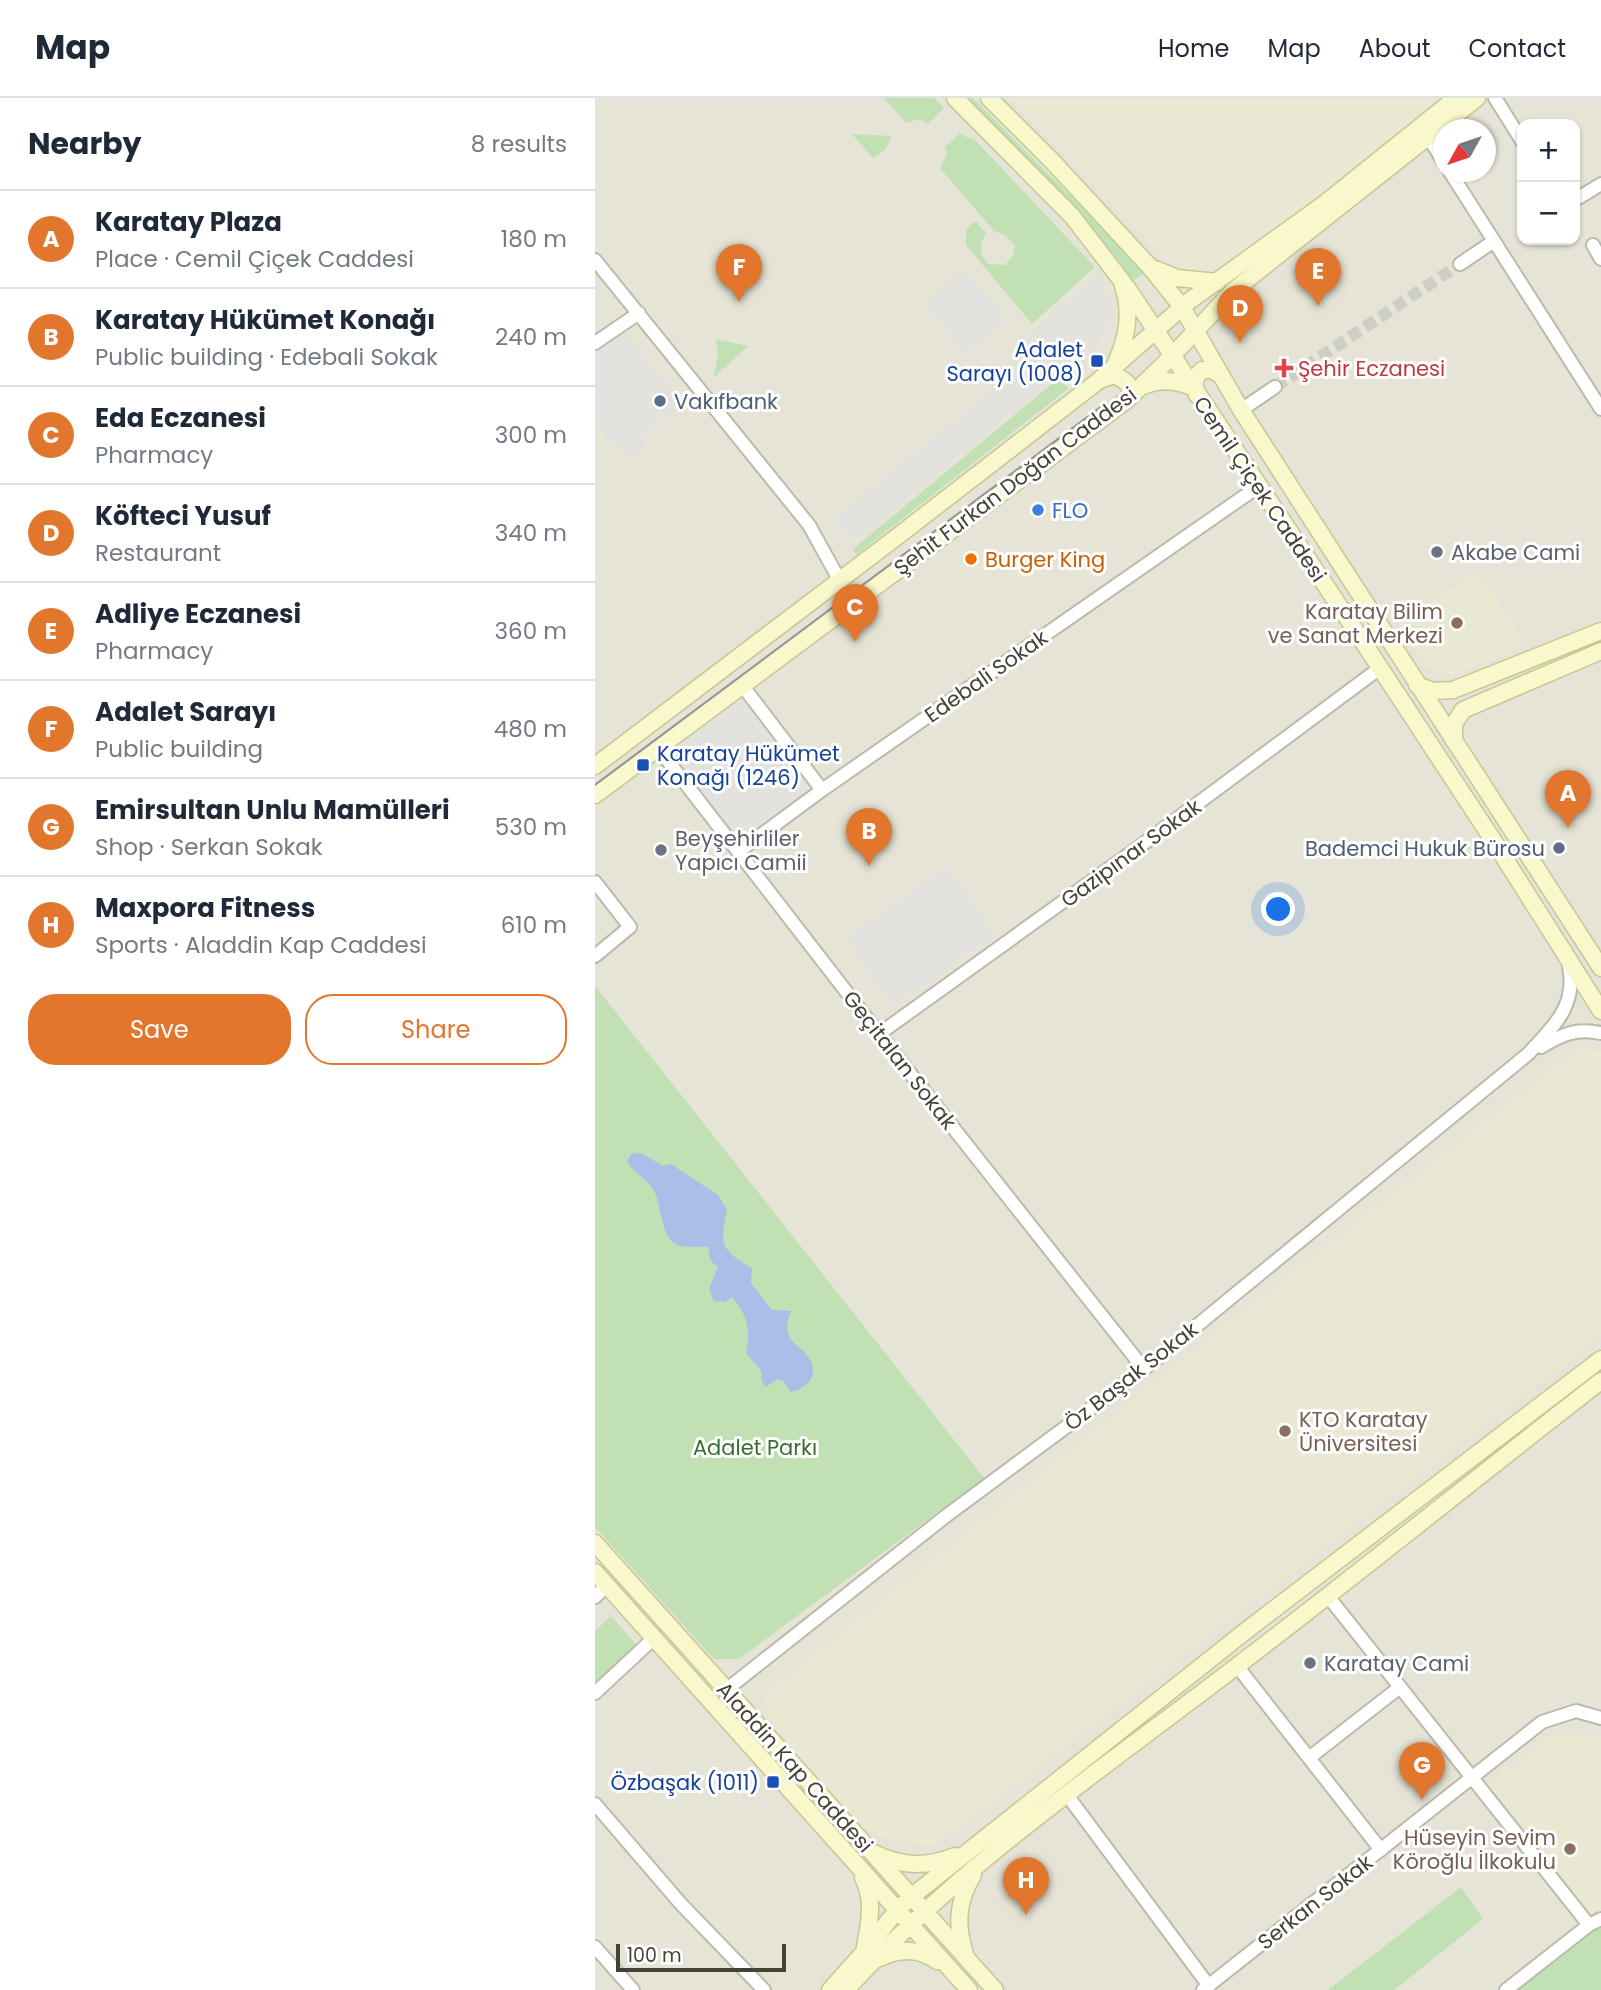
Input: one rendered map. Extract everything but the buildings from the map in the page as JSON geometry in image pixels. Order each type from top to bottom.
[{"type":"street","name":"Cemil Çiçek Caddesi","points":[[955,98],[1072,216],[1121,280],[1155,330],[1168,361],[1195,391],[1259,486],[1601,1011]]},
{"type":"street","name":"Cemil Çiçek Caddesi","points":[[989,98],[1150,267],[1182,307],[1241,410],[1601,968]]},
{"type":"street","name":"Şehit Furkan Doğan Caddesi","points":[[595,766],[1097,382],[1182,307],[1324,204],[1456,98]]},
{"type":"street","name":"Şehit Furkan Doğan Caddesi","points":[[595,795],[1126,400],[1168,361],[1210,313],[1240,285],[1477,98]]},
{"type":"street","points":[[1495,98],[1517,133]]},
{"type":"street","points":[[1429,138],[1433,144]]},
{"type":"street","points":[[1456,182],[1601,409]]},
{"type":"street","points":[[1580,197],[1601,184]]},
{"type":"street","points":[[1459,264],[1494,241]]},
{"type":"street","points":[[1593,245],[1601,259]]},
{"type":"street","points":[[595,260],[809,525],[839,581]]},
{"type":"street","points":[[1150,267],[1177,278],[1217,282]]},
{"type":"street","points":[[1114,368],[1126,336],[1128,316],[1121,280]]},
{"type":"street","points":[[595,343],[639,313]]},
{"type":"street","points":[[1204,344],[1206,321],[1210,313]]},
{"type":"street","points":[[1141,387],[1156,381],[1167,381],[1195,391],[1196,375],[1202,370],[1212,370],[1222,376]]},
{"type":"street","points":[[1097,382],[1106,376],[1114,375],[1125,380],[1131,393],[1126,400]]},
{"type":"street","points":[[1241,410],[1275,387]]},
{"type":"street","name":"Edebali Sokak","points":[[738,852],[1259,486]]},
{"type":"street","points":[[1417,685],[1433,691],[1447,691],[1601,631]]},
{"type":"street","points":[[1447,691],[1443,702],[1448,709],[1463,710],[1601,651]]},
{"type":"street","name":"Gazipınar Sokak","points":[[879,1034],[1139,847],[1380,668]]},
{"type":"street","points":[[742,685],[823,790]]},
{"type":"street","points":[[1454,741],[1454,724],[1463,710]]},
{"type":"street","name":"Geçitalan Sokak","points":[[658,748],[879,1034],[1144,1369]]},
{"type":"street","points":[[595,882],[630,927],[595,956]]},
{"type":"street","points":[[1528,1054],[1565,1010],[1573,985],[1568,958]]},
{"type":"street","points":[[1528,1054],[1555,1039],[1583,1029],[1601,1033]]},
{"type":"street","name":"Öz Başak Sokak","points":[[726,1690],[937,1523],[1144,1369],[1528,1054]]},
{"type":"street","points":[[846,1990],[897,1910],[911,1897],[1247,1630],[1601,1359]]},
{"type":"street","points":[[831,1990],[1067,1795],[1237,1666],[1601,1381]]},
{"type":"street","name":"Aladdin Kap Caddesi","points":[[595,1543],[995,1990]]},
{"type":"street","name":"Aladdin Kap Caddesi","points":[[595,1572],[601,1591],[654,1638],[969,1990]]},
{"type":"street","points":[[1327,1595],[1472,1778],[1595,1922],[1506,1990]]},
{"type":"street","points":[[595,1693],[654,1638]]},
{"type":"street","points":[[1237,1666],[1381,1850]]},
{"type":"street","points":[[1237,1666],[1381,1850]]},
{"type":"street","points":[[1310,1758],[1400,1687]]},
{"type":"street","name":"Serkan Sokak","points":[[1206,1988],[1542,1722],[1576,1712],[1601,1718]]},
{"type":"street","points":[[1067,1795],[1206,1988]]},
{"type":"street","points":[[595,1804],[681,1903],[764,1990]]},
{"type":"street","points":[[871,1852],[894,1863],[918,1866],[944,1861],[967,1852]]},
{"type":"street","points":[[856,1864],[868,1888],[872,1908],[867,1958]]},
{"type":"street","points":[[967,1959],[959,1935],[958,1912],[965,1888],[979,1865]]},
{"type":"street","points":[[595,1947],[633,1990]]},
{"type":"street","points":[[867,1958],[913,1950],[933,1957],[953,1972]]},
{"type":"shaded area","points":[[595,98],[1601,98],[1601,1990],[595,1990]]},
{"type":"shaded area","points":[[1008,98],[1444,98],[1315,206],[1213,270],[1204,272],[1180,268],[1166,259]]},
{"type":"shaded area","points":[[963,270],[1005,318],[966,352],[924,304]]},
{"type":"shaded area","points":[[1099,275],[1113,309],[1098,343],[853,541],[833,520],[1035,358],[1043,346],[1032,330]]},
{"type":"shaded area","points":[[624,333],[680,402],[640,435],[646,447],[629,461],[615,438],[608,442],[595,421],[595,353]]},
{"type":"shaded area","name":"Karatay Bilim ve Sanat Merkezi","points":[[1472,576],[1484,580],[1522,638],[1520,649],[1453,675],[1425,667],[1400,628],[1403,618]]},
{"type":"shaded area","points":[[741,693],[815,790],[741,846],[668,748]]},
{"type":"shaded area","points":[[948,867],[994,934],[893,1005],[847,939]]},
{"type":"shaded area","name":"KTO Karatay Üniversitesi","points":[[1581,1048],[1601,1052],[1601,1336],[934,1846],[873,1835],[820,1786],[769,1719],[764,1696],[1235,1318]]},
{"type":"shaded area","name":"Hüseyin Sevim Köroğlu İlkokulu","points":[[1570,1733],[1601,1738],[1601,1912],[1593,1918],[1489,1785],[1551,1737]]},
{"type":"green space","points":[[884,98],[934,98],[944,108],[928,124],[919,119],[906,123]]},
{"type":"green space","points":[[963,98],[973,98],[1146,272],[1132,281],[1092,229]]},
{"type":"green space","points":[[960,133],[974,139],[1095,267],[1032,324],[966,245],[966,230],[975,221],[986,233],[981,249],[988,264],[1005,265],[1013,256],[1015,246],[1005,235],[994,231],[940,168],[947,154],[945,147]]},
{"type":"green space","points":[[852,134],[892,136],[885,150],[873,158]]},
{"type":"green space","points":[[716,339],[748,346],[714,377],[718,356]]},
{"type":"green space","points":[[1058,379],[1069,388],[856,555],[853,549]]},
{"type":"green space","name":"Adalet Parkı","points":[[595,986],[984,1478],[739,1659],[714,1659],[595,1527]]},
{"type":"green space","points":[[611,1616],[640,1649],[595,1689],[595,1631]]},
{"type":"green space","points":[[1461,1887],[1483,1919],[1394,1990],[1328,1990]]},
{"type":"green space","points":[[1601,1922],[1601,1990],[1514,1990]]},
{"type":"water","points":[[632,1153],[643,1154],[663,1166],[671,1164],[718,1195],[727,1210],[723,1232],[725,1246],[752,1268],[751,1283],[772,1310],[791,1311],[788,1334],[807,1355],[813,1368],[811,1379],[803,1387],[790,1392],[784,1382],[777,1379],[766,1387],[761,1380],[762,1372],[746,1353],[748,1330],[741,1309],[732,1297],[725,1302],[714,1301],[709,1289],[718,1267],[710,1258],[709,1247],[681,1246],[669,1237],[653,1189],[627,1161]]},
{"type":"tunnel","points":[[1275,387],[1460,264]]},
{"type":"tram line","points":[[595,785],[1106,403]]},
{"type":"place","name":"Adalet Sarayı","points":[[739,302]]},
{"type":"place","name":"Adliye Eczanesi","points":[[1318,306]]},
{"type":"place","name":"Köfteci Yusuf","points":[[1240,343]]},
{"type":"place","name":"Adalet Sarayı (1008)","points":[[1097,361]]},
{"type":"place","name":"Şehir Eczanesi","points":[[1284,368]]},
{"type":"place","name":"Vakıfbank","points":[[660,401]]},
{"type":"place","name":"FLO","points":[[1038,510]]},
{"type":"place","name":"Akabe Cami","points":[[1437,552]]},
{"type":"place","name":"Burger King","points":[[971,559]]},
{"type":"place","name":"Karatay Bilim ve Sanat Merkezi","points":[[1457,623]]},
{"type":"place","name":"Eda Eczanesi","points":[[855,642]]},
{"type":"place","name":"Karatay Hükümet Konağı (1246)","points":[[643,765]]},
{"type":"place","name":"Karatay Plaza","points":[[1568,828]]},
{"type":"place","name":"Bademci Hukuk Bürosu","points":[[1559,848]]},
{"type":"place","name":"Beyşehirliler Yapıcı Camii","points":[[661,850]]},
{"type":"place","name":"Karatay Hükümet Konağı","points":[[869,866]]},
{"type":"place","name":"KTO Karatay Üniversitesi","points":[[1285,1431]]},
{"type":"place","name":"Karatay Cami","points":[[1310,1663]]},
{"type":"place","name":"Özbaşak (1011)","points":[[773,1782]]},
{"type":"place","name":"Emirsultan Unlu Mamülleri","points":[[1422,1800]]},
{"type":"place","name":"Hüseyin Sevim Köroğlu İlkokulu","points":[[1570,1849]]},
{"type":"place","name":"Maxpora Fitness","points":[[1026,1915]]}]
